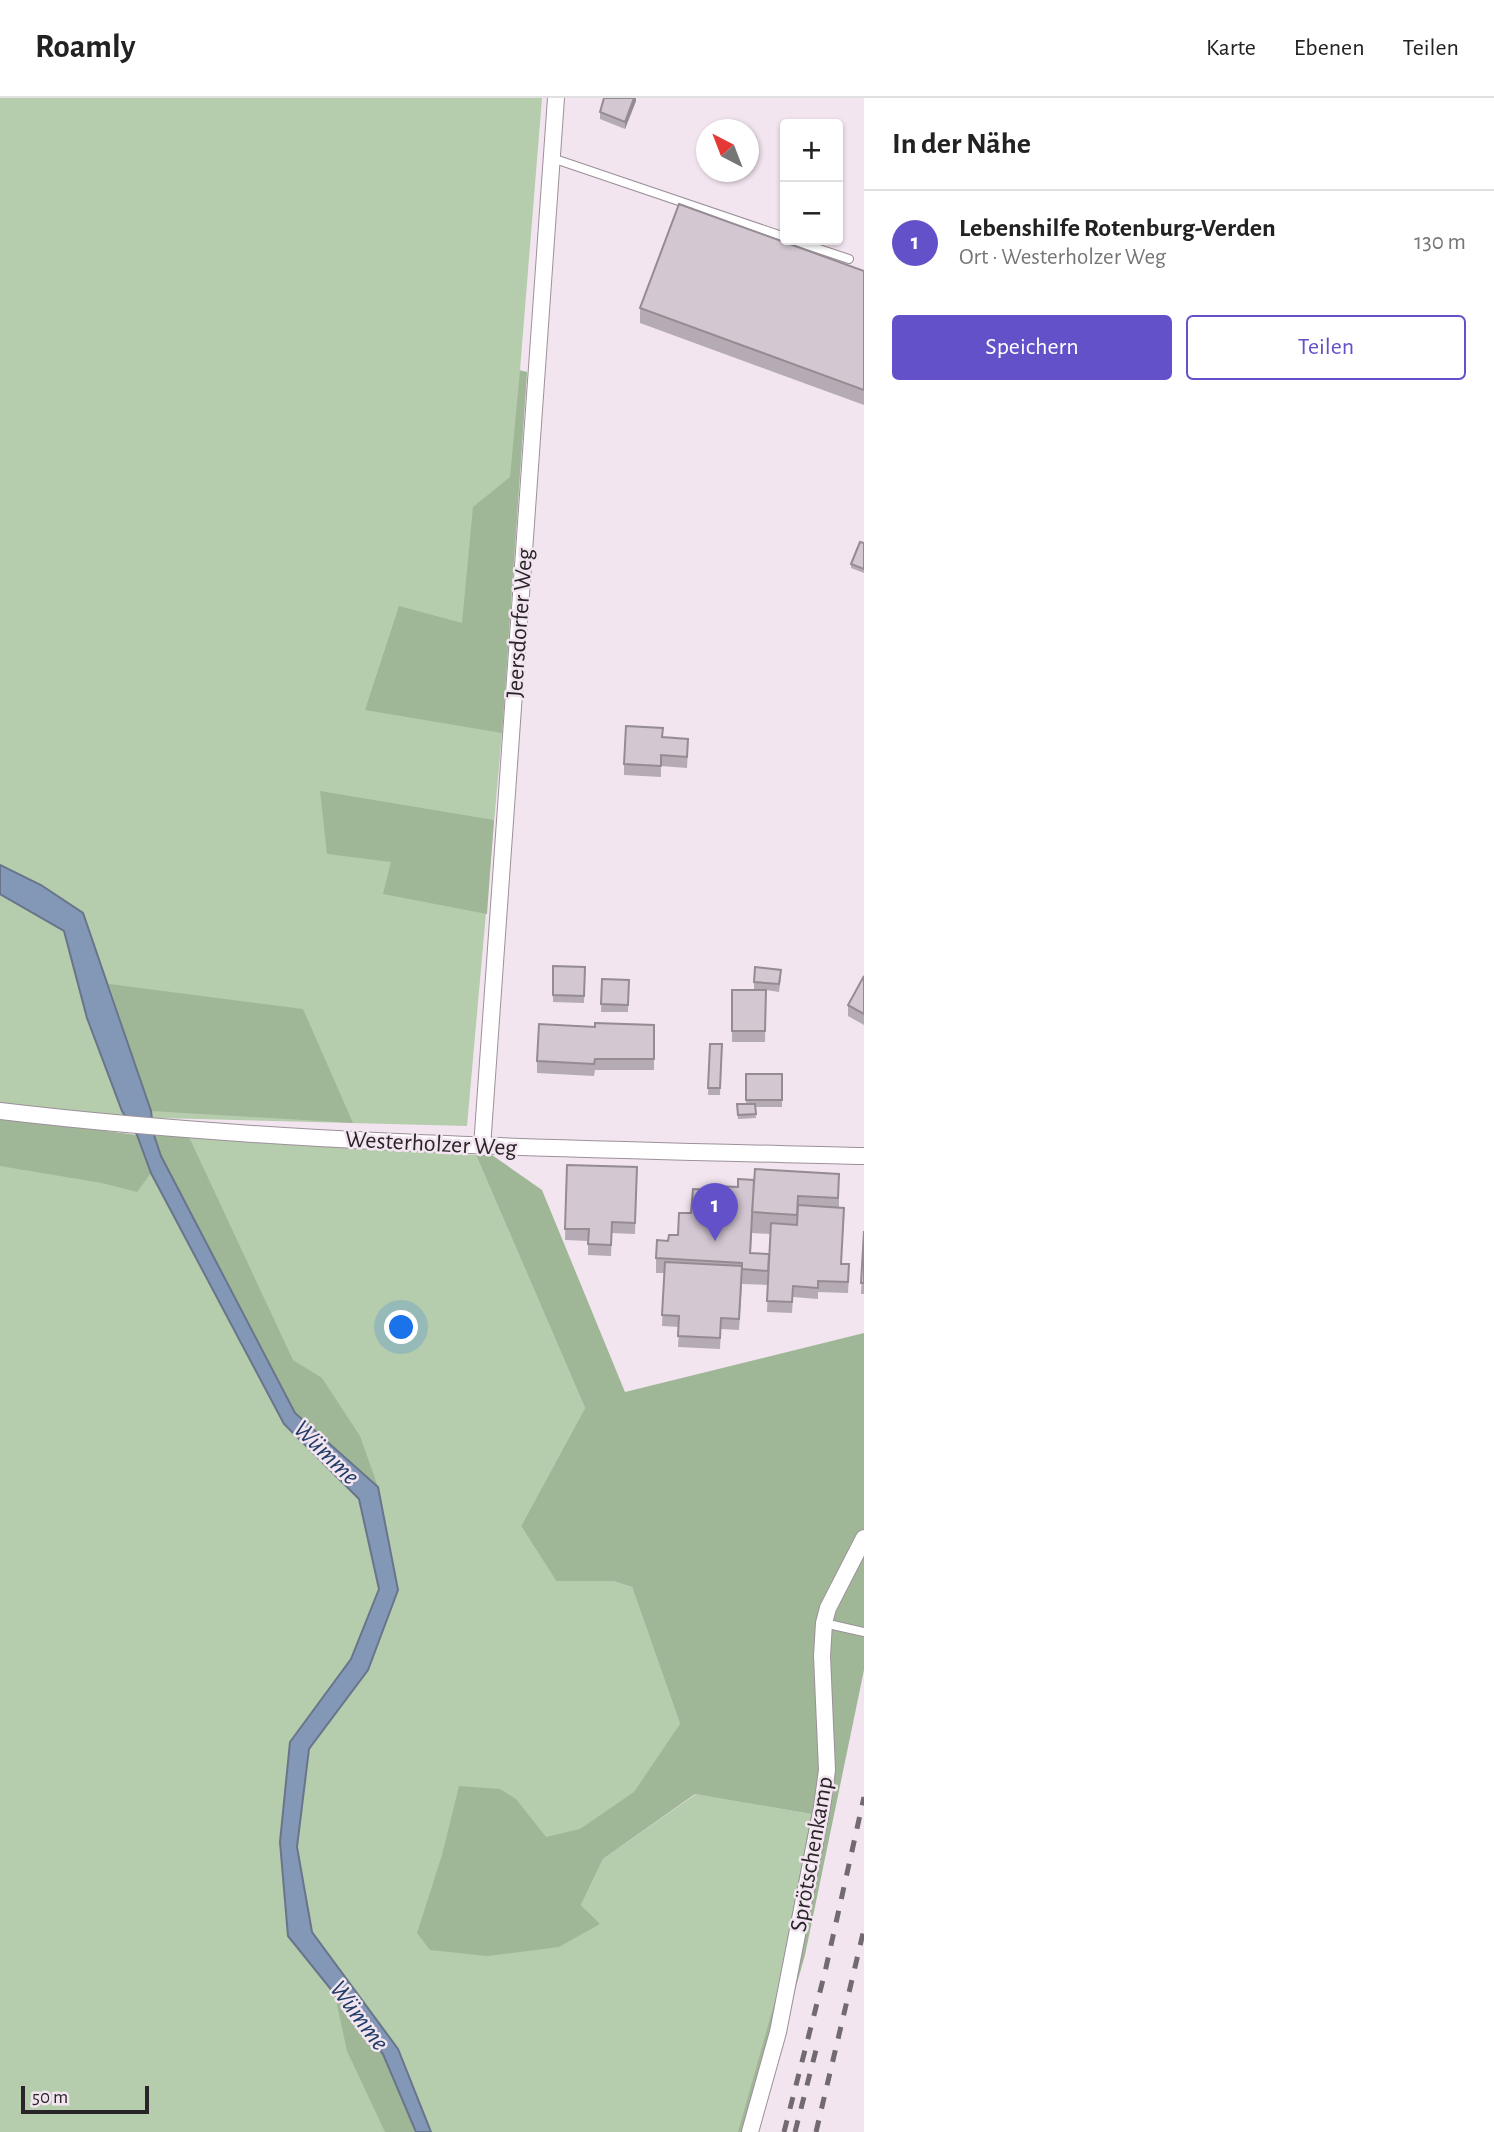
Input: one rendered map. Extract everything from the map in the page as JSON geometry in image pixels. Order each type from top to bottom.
[{"type":"street","name":"Jeersdorfer Weg","points":[[482,1147],[556,98]]},
{"type":"street","name":"Westerholzer Weg","points":[[0,1111],[124,1126],[482,1147],[864,1156]]},
{"type":"street","name":"Sprötschenkamp","points":[[750,2132],[778,2032],[822,1807],[827,1770],[822,1656],[824,1623],[828,1608],[864,1538]]},
{"type":"lane","points":[[552,158],[780,235]]},
{"type":"lane","points":[[807,245],[849,259]]},
{"type":"lane","points":[[824,1623],[863,1632]]},
{"type":"green space","points":[[0,98],[542,98],[520,370],[527,372],[502,733],[467,1126],[119,1117],[0,1104]]},
{"type":"green space","points":[[520,371],[527,372],[502,733],[365,710],[399,606],[462,623],[473,507],[510,477]]},
{"type":"green space","points":[[320,791],[494,820],[487,914],[383,894],[391,862],[327,854]]},
{"type":"green space","points":[[109,984],[303,1009],[353,1123],[151,1111]]},
{"type":"green space","points":[[0,1117],[137,1135],[151,1173],[137,1192],[102,1183],[0,1166]]},
{"type":"green space","points":[[0,1122],[121,1138],[191,1143],[189,1137],[476,1155],[585,1408],[521,1526],[556,1581],[613,1581],[632,1587],[680,1724],[686,1789],[593,1852],[562,1913],[599,1924],[581,1905],[603,1859],[696,1794],[811,1814],[776,1997],[742,2132],[0,2132]]},
{"type":"green space","points":[[154,1135],[189,1137],[293,1360],[322,1378],[360,1436],[378,1487],[295,1413],[161,1156]]},
{"type":"green space","points":[[476,1155],[492,1155],[542,1190],[625,1392],[864,1333],[864,1670],[805,1955],[755,2132],[738,2132],[776,1997],[811,1814],[695,1794],[603,1859],[581,1905],[600,1924],[559,1947],[487,1956],[430,1950],[417,1933],[442,1855],[459,1786],[500,1789],[516,1799],[546,1837],[580,1829],[634,1792],[680,1724],[632,1587],[613,1581],[556,1581],[521,1526],[585,1408]]},
{"type":"green space","points":[[334,1991],[383,2054],[416,2132],[385,2132],[347,2051]]},
{"type":"water","name":"Wümme","points":[[0,865],[41,885],[83,913],[151,1111],[154,1135],[161,1156],[295,1413],[378,1487],[398,1590],[368,1670],[309,1749],[297,1847],[312,1932],[398,2049],[431,2132],[416,2132],[383,2054],[288,1936],[280,1842],[290,1742],[351,1659],[379,1589],[359,1499],[284,1424],[151,1173],[137,1135],[122,1111],[87,1018],[64,931],[0,894]]},
{"type":"building","points":[[604,98],[634,98],[625,122],[600,112]]},
{"type":"building","points":[[679,204],[780,241],[780,245],[792,245],[864,271],[864,390],[640,308]]},
{"type":"building","points":[[860,542],[864,543],[864,569],[851,564]]},
{"type":"building","points":[[626,726],[663,728],[662,737],[688,739],[687,757],[661,755],[661,766],[624,764]]},
{"type":"building","points":[[553,966],[585,967],[584,996],[553,995]]},
{"type":"building","points":[[755,967],[781,970],[779,984],[754,982]]},
{"type":"building","points":[[864,976],[864,1014],[848,1005]]},
{"type":"building","points":[[602,979],[629,980],[628,1005],[601,1004]]},
{"type":"building","points":[[732,990],[766,990],[765,1031],[732,1031]]},
{"type":"building","points":[[595,1023],[654,1025],[654,1059],[595,1059],[594,1064],[537,1061],[539,1024],[595,1027]]},
{"type":"building","points":[[710,1044],[722,1044],[720,1088],[708,1088]]},
{"type":"building","points":[[746,1074],[782,1074],[782,1100],[746,1100]]},
{"type":"building","points":[[737,1104],[755,1104],[756,1114],[738,1115]]},
{"type":"building","points":[[567,1165],[637,1167],[635,1223],[612,1222],[611,1245],[588,1244],[589,1229],[565,1229]]},
{"type":"building","points":[[755,1169],[839,1174],[838,1198],[798,1196],[797,1215],[752,1212]]},
{"type":"building","points":[[738,1179],[754,1180],[750,1253],[769,1254],[768,1271],[742,1269],[742,1263],[656,1258],[657,1240],[668,1241],[669,1235],[678,1235],[679,1213],[691,1213],[693,1189],[738,1187]]},
{"type":"building","points":[[798,1205],[844,1208],[841,1264],[849,1264],[848,1282],[818,1281],[818,1288],[793,1286],[792,1302],[767,1301],[771,1223],[797,1225]]},
{"type":"building","points":[[864,1231],[864,1283],[861,1283]]},
{"type":"building","points":[[665,1262],[742,1266],[739,1319],[721,1318],[720,1338],[678,1336],[679,1316],[662,1315]]},
{"type":"railway","points":[[784,2132],[825,1972],[864,1797]]},
{"type":"railway","points":[[816,2132],[864,1929]]},
{"type":"railway","points":[[795,2132],[816,2050]]},
{"type":"place","name":"Lebenshilfe Rotenburg-Verden","points":[[715,1241]]}]
